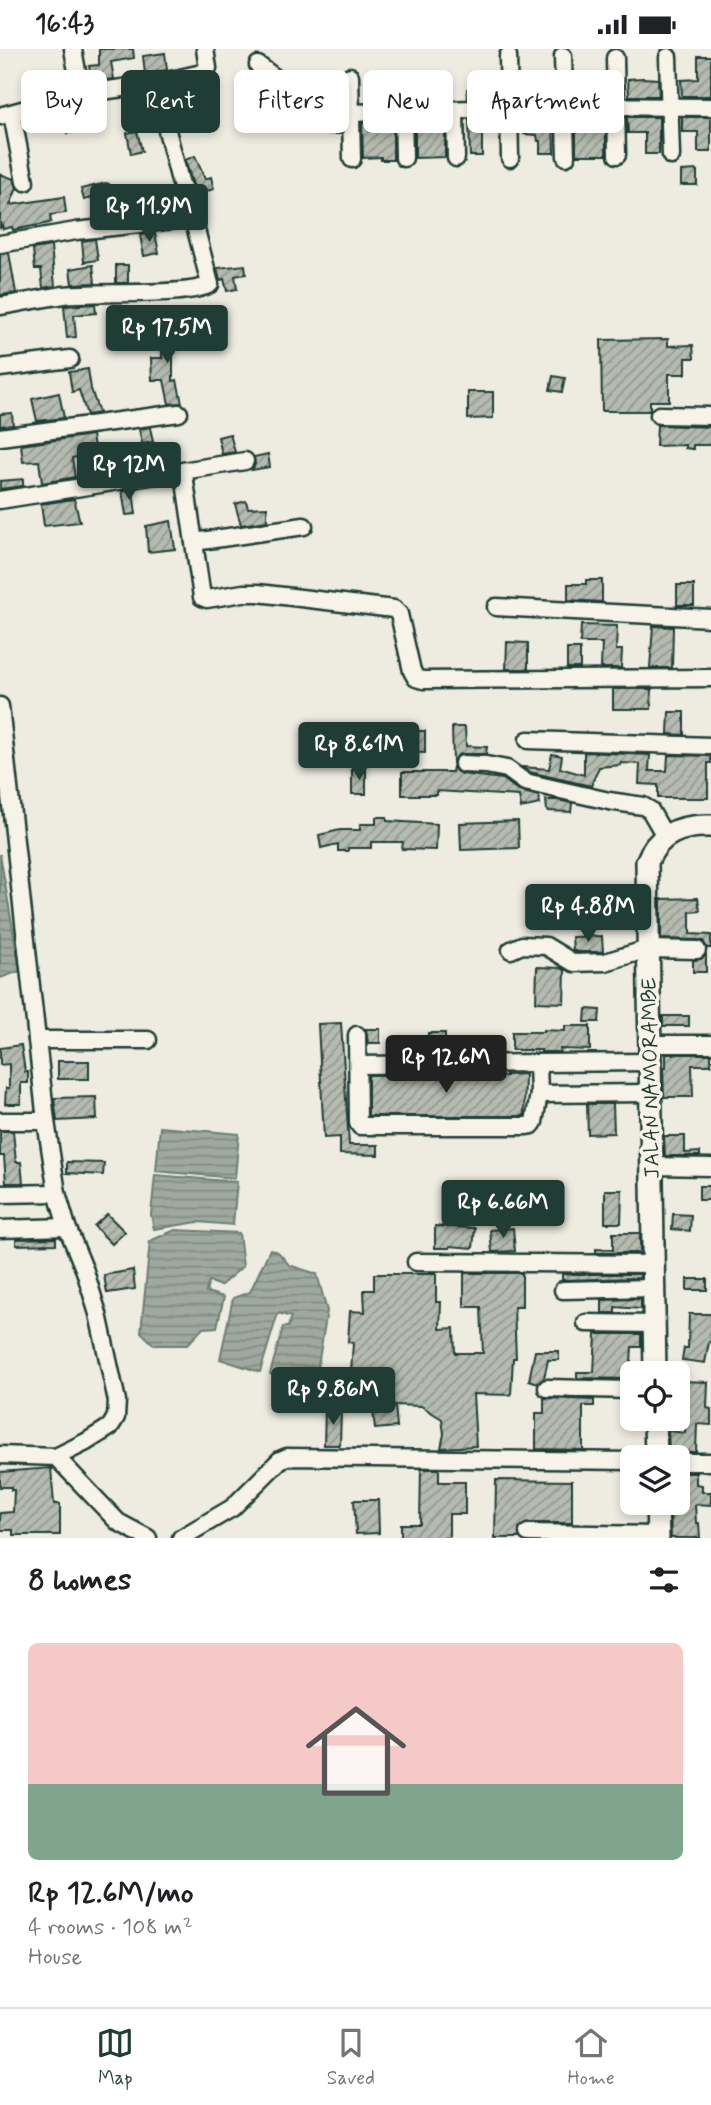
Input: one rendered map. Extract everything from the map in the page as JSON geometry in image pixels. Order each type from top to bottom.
[{"type":"main road","points":[[665,836],[683,827],[711,826]]},
{"type":"main road","name":"JALAN NAMORAMBE","points":[[654,1361],[647,862],[652,850],[665,836]]},
{"type":"main road","points":[[657,1515],[658,1536]]},
{"type":"street","points":[[73,49],[77,70]]},
{"type":"street","points":[[205,49],[208,68],[206,70]]},
{"type":"street","points":[[508,56],[508,70]]},
{"type":"street","points":[[563,57],[563,70]]},
{"type":"street","points":[[668,57],[671,156]]},
{"type":"street","points":[[615,58],[615,70]]},
{"type":"street","points":[[258,65],[315,107],[363,113]]},
{"type":"street","points":[[350,76],[352,159]]},
{"type":"street","points":[[624,106],[711,107]]},
{"type":"street","points":[[456,158],[455,111],[467,110]]},
{"type":"street","points":[[6,115],[26,182]]},
{"type":"street","points":[[0,306],[66,295],[208,287],[211,280],[180,181],[169,133]]},
{"type":"street","points":[[403,133],[404,157]]},
{"type":"street","points":[[510,133],[510,158]]},
{"type":"street","points":[[565,133],[566,157]]},
{"type":"street","points":[[617,133],[617,155]]},
{"type":"street","points":[[0,244],[76,231],[193,218]]},
{"type":"street","points":[[0,367],[71,359]]},
{"type":"street","points":[[0,437],[179,413]]},
{"type":"street","points":[[659,415],[711,416]]},
{"type":"street","points":[[0,500],[246,461]]},
{"type":"street","points":[[181,472],[184,475],[201,593],[202,597],[207,599],[258,593],[394,608],[399,614],[412,671],[416,678],[423,680],[711,678]]},
{"type":"street","points":[[194,543],[304,526]]},
{"type":"street","points":[[496,607],[711,618]]},
{"type":"street","points":[[0,706],[46,1121],[57,1193],[85,1271],[117,1401],[116,1417],[110,1427],[56,1457],[0,1455]]},
{"type":"street","points":[[528,740],[711,746]]},
{"type":"street","points":[[463,764],[507,769],[525,782],[643,806],[650,810],[665,836]]},
{"type":"street","points":[[511,950],[522,945],[535,944],[554,950],[574,963],[598,963],[648,949],[697,950]]},
{"type":"street","points":[[357,1035],[358,1123],[365,1127],[532,1125],[539,1094],[538,1063]]},
{"type":"street","points":[[37,1040],[148,1040]]},
{"type":"street","points":[[358,1065],[538,1063],[650,1053],[711,1044]]},
{"type":"street","points":[[539,1094],[650,1093]]},
{"type":"street","points":[[0,1121],[46,1121]]},
{"type":"street","points":[[652,1166],[711,1167]]},
{"type":"street","points":[[0,1194],[57,1193]]},
{"type":"street","points":[[0,1229],[67,1227]]},
{"type":"street","points":[[416,1262],[653,1264]]},
{"type":"street","points":[[563,1290],[654,1288]]},
{"type":"street","points":[[586,1323],[654,1324]]},
{"type":"street","points":[[547,1388],[620,1390]]},
{"type":"street","points":[[56,1457],[118,1522],[148,1538]]},
{"type":"street","points":[[181,1538],[232,1509],[286,1457],[620,1461]]},
{"type":"street","points":[[690,1462],[711,1462]]},
{"type":"street","points":[[528,1533],[658,1536]]},
{"type":"shaded area","points":[[0,854],[20,971],[0,978]]},
{"type":"shaded area","points":[[160,1127],[239,1134],[235,1178],[156,1171]]},
{"type":"shaded area","points":[[155,1175],[237,1182],[233,1225],[198,1222],[154,1229],[151,1215]]},
{"type":"shaded area","points":[[175,1230],[239,1233],[243,1266],[220,1286],[209,1281],[206,1292],[224,1297],[217,1327],[203,1328],[187,1345],[154,1345],[141,1332],[150,1241]]},
{"type":"shaded area","points":[[270,1249],[279,1253],[289,1265],[317,1274],[327,1311],[314,1390],[270,1374],[283,1327],[288,1327],[291,1317],[278,1313],[260,1372],[220,1359],[233,1298],[250,1292]]},
{"type":"building","points":[[99,49],[133,49],[134,58],[111,62],[114,79],[107,80],[107,70],[90,70],[89,66],[99,65]]},
{"type":"building","points":[[165,53],[167,70],[145,70],[143,56]]},
{"type":"building","points":[[698,56],[711,56],[711,96],[682,96],[681,80],[698,79]]},
{"type":"building","points":[[628,79],[658,79],[659,96],[629,96]]},
{"type":"building","points":[[627,117],[659,117],[659,154],[645,154],[645,133],[628,133]]},
{"type":"building","points":[[682,117],[711,117],[711,152],[698,152],[698,132],[682,132]]},
{"type":"building","points":[[362,123],[363,133],[393,133],[393,160],[381,160],[381,157],[363,158]]},
{"type":"building","points":[[127,133],[138,133],[142,151],[131,154]]},
{"type":"building","points":[[415,133],[445,133],[445,157],[415,158]]},
{"type":"building","points":[[469,133],[499,133],[482,134],[482,156],[470,156]]},
{"type":"building","points":[[553,133],[554,153],[540,153],[537,135],[524,134]]},
{"type":"building","points":[[576,133],[606,133],[606,155],[576,155]]},
{"type":"building","points":[[195,156],[205,179],[211,177],[214,189],[196,194],[185,160]]},
{"type":"building","points":[[697,170],[697,185],[681,185],[681,171]]},
{"type":"building","points":[[0,174],[14,179],[17,188],[10,205],[64,197],[66,213],[50,215],[49,223],[13,230],[12,227],[3,229],[2,225],[0,229]]},
{"type":"building","points":[[109,184],[115,216],[103,217],[99,196],[84,200],[81,189]]},
{"type":"building","points":[[155,233],[159,253],[144,256],[140,235]]},
{"type":"building","points":[[95,239],[98,260],[84,262],[82,241]]},
{"type":"building","points":[[51,246],[55,286],[43,288],[41,269],[35,269],[33,249]]},
{"type":"building","points":[[9,253],[16,293],[0,295],[0,254]]},
{"type":"building","points":[[93,265],[95,283],[72,284],[70,269]]},
{"type":"building","points":[[116,265],[128,265],[128,283],[116,283]]},
{"type":"building","points":[[245,265],[246,274],[235,276],[237,289],[227,291],[217,268]]},
{"type":"building","points":[[95,304],[96,313],[74,315],[76,337],[67,338],[64,306]]},
{"type":"building","points":[[162,324],[175,324],[173,381],[177,380],[182,403],[169,404],[164,380],[152,380],[151,358],[162,358]]},
{"type":"building","points":[[668,339],[668,346],[693,345],[694,358],[686,358],[686,374],[669,374],[669,401],[650,401],[650,411],[602,411],[601,340]]},
{"type":"building","points":[[88,369],[99,413],[87,415],[79,390],[72,392],[69,372]]},
{"type":"building","points":[[553,376],[565,378],[562,392],[550,390]]},
{"type":"building","points":[[468,392],[493,392],[493,418],[468,419]]},
{"type":"building","points":[[59,393],[64,418],[37,421],[32,399]]},
{"type":"building","points":[[12,413],[13,425],[0,426],[0,414]]},
{"type":"building","points":[[657,425],[711,427],[711,445],[693,445],[693,449],[685,448],[685,445],[656,446]]},
{"type":"building","points":[[150,427],[153,442],[142,444],[139,429]]},
{"type":"building","points":[[230,434],[235,452],[222,454],[218,437]]},
{"type":"building","points":[[92,435],[95,454],[72,458],[75,477],[42,483],[39,461],[23,462],[21,445]]},
{"type":"building","points":[[112,452],[116,471],[104,473],[101,454]]},
{"type":"building","points":[[268,454],[270,467],[252,470],[254,457]]},
{"type":"building","points":[[23,479],[23,486],[0,489],[0,481]]},
{"type":"building","points":[[133,490],[136,514],[126,515],[122,491]]},
{"type":"building","points":[[74,499],[80,522],[44,526],[41,504]]},
{"type":"building","points":[[246,501],[248,508],[267,507],[267,521],[241,525],[235,504]]},
{"type":"building","points":[[171,521],[175,549],[148,552],[146,526]]},
{"type":"building","points":[[586,580],[602,580],[602,602],[568,600],[568,584],[586,584]]},
{"type":"building","points":[[677,585],[694,585],[694,605],[677,605]]},
{"type":"building","points":[[581,625],[617,626],[616,650],[622,650],[621,668],[601,668],[602,643],[580,643]]},
{"type":"building","points":[[653,626],[673,627],[672,668],[650,668]]},
{"type":"building","points":[[507,642],[528,643],[528,669],[506,669]]},
{"type":"building","points":[[567,649],[580,649],[580,668],[567,668]]},
{"type":"building","points":[[613,689],[652,689],[651,709],[613,709]]},
{"type":"building","points":[[669,712],[684,712],[684,735],[668,734]]},
{"type":"building","points":[[452,727],[465,727],[466,746],[487,747],[486,754],[458,755],[453,762]]},
{"type":"building","points":[[404,731],[425,731],[425,753],[403,752]]},
{"type":"building","points":[[584,752],[650,755],[649,771],[667,771],[668,755],[711,756],[711,763],[708,763],[708,798],[658,798],[658,785],[639,784],[640,764],[621,763],[599,767],[591,786],[529,772],[522,767],[549,769],[552,754],[562,756],[560,768],[584,775]]},
{"type":"building","points":[[453,767],[462,774],[503,779],[519,791],[539,796],[540,804],[521,808],[519,796],[437,791],[437,795],[402,795],[402,772],[452,772]]},
{"type":"building","points":[[352,770],[366,770],[366,794],[352,794]]},
{"type":"building","points":[[546,800],[572,803],[571,812],[547,811]]},
{"type":"building","points":[[376,817],[387,817],[387,821],[437,824],[436,850],[402,849],[403,842],[371,842],[371,848],[348,848],[348,851],[338,851],[338,844],[321,848],[319,835],[340,830],[360,830],[360,824],[376,824]]},
{"type":"building","points":[[518,821],[519,848],[461,850],[460,823]]},
{"type":"building","points":[[698,898],[700,911],[690,912],[690,934],[711,935],[711,948],[698,940],[661,939],[661,899]]},
{"type":"building","points":[[602,936],[603,952],[573,950],[572,937]]},
{"type":"building","points":[[706,955],[706,972],[693,972],[693,960]]},
{"type":"building","points":[[537,967],[565,970],[564,1003],[536,1002]]},
{"type":"building","points":[[586,1009],[600,1010],[599,1022],[585,1022]]},
{"type":"building","points":[[663,1016],[689,1016],[689,1026],[663,1026]]},
{"type":"building","points":[[341,1023],[349,1145],[378,1145],[378,1155],[340,1154],[340,1137],[324,1138],[318,1024]]},
{"type":"building","points":[[565,1026],[590,1026],[590,1050],[512,1050],[512,1032],[565,1031]]},
{"type":"building","points":[[366,1029],[380,1029],[380,1043],[368,1043]]},
{"type":"building","points":[[428,1033],[445,1033],[445,1049],[428,1049]]},
{"type":"building","points":[[21,1045],[28,1083],[21,1083],[21,1104],[5,1104],[6,1088],[9,1088],[9,1064],[0,1065],[0,1048]]},
{"type":"building","points":[[666,1054],[711,1054],[711,1065],[692,1065],[693,1097],[664,1097],[663,1068],[666,1068]]},
{"type":"building","points":[[58,1061],[89,1061],[89,1079],[58,1079]]},
{"type":"building","points":[[525,1074],[524,1116],[368,1116],[368,1075]]},
{"type":"building","points":[[96,1097],[97,1119],[57,1121],[54,1098]]},
{"type":"building","points":[[587,1104],[613,1104],[614,1133],[588,1134]]},
{"type":"building","points":[[0,1131],[13,1131],[16,1162],[21,1162],[23,1183],[6,1183],[4,1156],[0,1156]]},
{"type":"building","points":[[664,1136],[685,1136],[685,1153],[700,1152],[700,1156],[665,1156]]},
{"type":"building","points":[[67,1162],[104,1163],[103,1175],[67,1173]]},
{"type":"building","points":[[699,1186],[711,1186],[711,1200],[699,1200]]},
{"type":"building","points":[[605,1190],[622,1190],[621,1223],[605,1223]]},
{"type":"building","points":[[107,1214],[125,1232],[112,1244],[94,1226]]},
{"type":"building","points":[[673,1214],[691,1215],[690,1231],[672,1229]]},
{"type":"building","points":[[435,1226],[475,1228],[473,1248],[435,1248]]},
{"type":"building","points":[[513,1228],[515,1251],[492,1252],[490,1230]]},
{"type":"building","points":[[613,1233],[640,1233],[640,1253],[596,1253],[596,1249],[613,1250]]},
{"type":"building","points":[[56,1238],[56,1244],[16,1245],[16,1239]]},
{"type":"building","points":[[133,1270],[135,1289],[107,1293],[104,1275]]},
{"type":"building","points":[[464,1273],[522,1273],[522,1307],[514,1307],[516,1358],[513,1358],[511,1395],[473,1394],[476,1446],[441,1448],[444,1434],[442,1419],[421,1406],[395,1405],[397,1427],[375,1429],[372,1400],[349,1399],[353,1343],[348,1342],[350,1311],[365,1312],[364,1290],[374,1290],[374,1274],[436,1274],[436,1302],[441,1302],[440,1329],[454,1328],[455,1353],[483,1353],[481,1307],[464,1307]]},
{"type":"building","points":[[562,1274],[640,1274],[640,1278],[562,1280]]},
{"type":"building","points":[[687,1279],[707,1279],[707,1290],[687,1290]]},
{"type":"building","points":[[641,1299],[641,1309],[615,1307],[615,1313],[602,1313],[602,1300]]},
{"type":"building","points":[[689,1314],[711,1314],[711,1342],[705,1363],[682,1360],[684,1348],[688,1348]]},
{"type":"building","points":[[596,1334],[641,1334],[641,1347],[632,1347],[631,1361],[620,1361],[620,1379],[577,1378],[577,1372],[594,1372]]},
{"type":"building","points":[[535,1351],[559,1351],[559,1360],[548,1360],[544,1378],[538,1383],[529,1380]]},
{"type":"building","points":[[690,1381],[708,1382],[707,1408],[711,1409],[711,1425],[697,1424],[696,1452],[690,1452],[690,1445],[669,1445],[668,1431],[690,1431]]},
{"type":"building","points":[[544,1398],[594,1400],[594,1406],[583,1406],[583,1450],[536,1449],[536,1413],[544,1413]]},
{"type":"building","points":[[325,1409],[341,1409],[340,1445],[324,1445]]},
{"type":"building","points":[[51,1468],[54,1504],[60,1504],[60,1535],[13,1535],[13,1530],[0,1530],[0,1513],[13,1512],[14,1490],[11,1490],[11,1487],[0,1487],[0,1472]]},
{"type":"building","points":[[421,1469],[439,1469],[439,1482],[465,1482],[465,1514],[449,1514],[449,1538],[401,1538],[401,1524],[420,1524]]},
{"type":"building","points":[[690,1473],[696,1473],[696,1484],[702,1485],[702,1492],[711,1492],[711,1505],[695,1504],[700,1538],[671,1538],[670,1515],[690,1515]]},
{"type":"building","points":[[496,1480],[572,1481],[572,1523],[527,1523],[519,1528],[519,1538],[495,1538]]},
{"type":"building","points":[[354,1500],[378,1500],[379,1533],[356,1534]]}]
